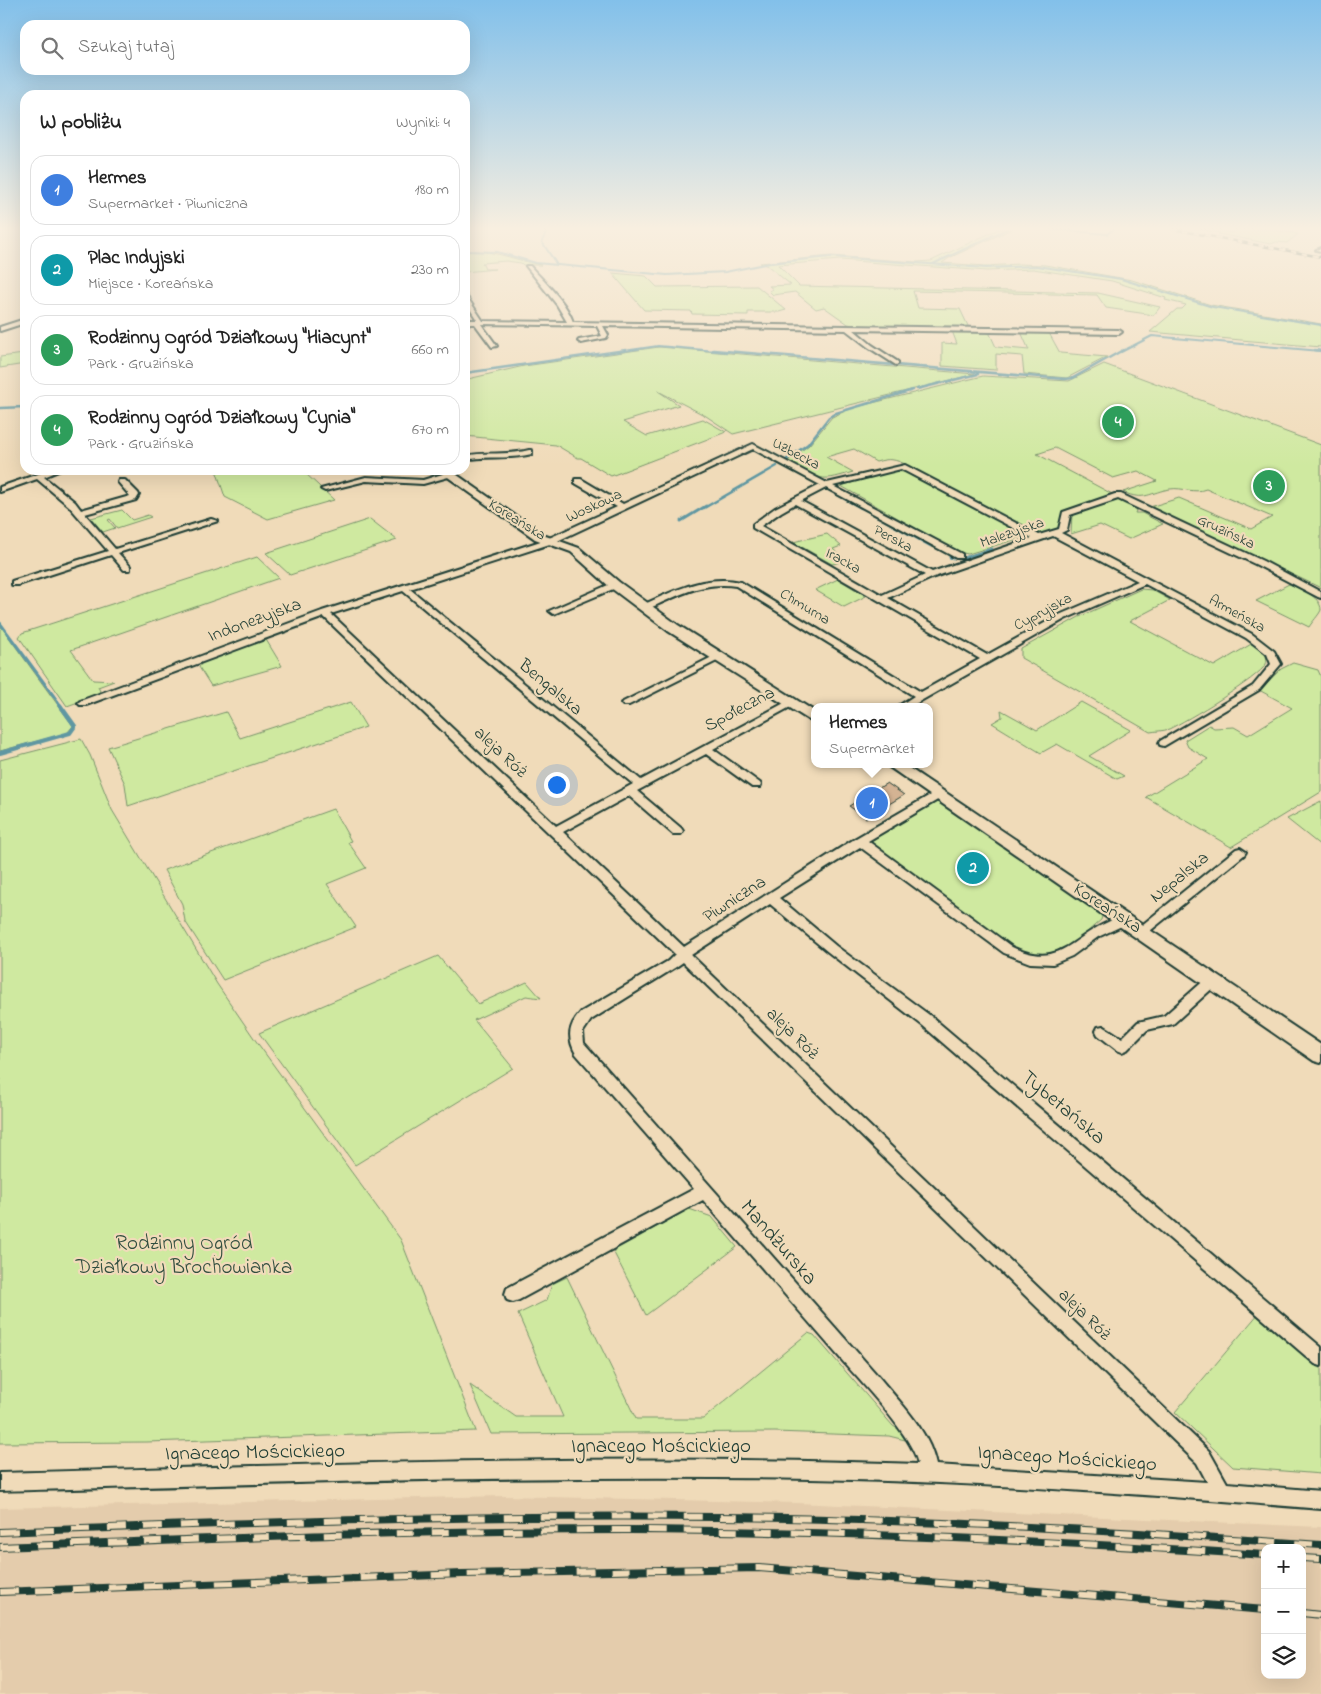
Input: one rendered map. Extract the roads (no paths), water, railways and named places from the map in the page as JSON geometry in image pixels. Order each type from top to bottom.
[{"type":"street","points":[[472,308],[480,321],[478,324],[494,346]]},
{"type":"street","points":[[563,308],[570,320],[570,324]]},
{"type":"street","points":[[470,322],[1119,332]]},
{"type":"street","points":[[0,329],[20,323]]},
{"type":"street","points":[[581,341],[600,338],[605,335],[599,324]]},
{"type":"street","points":[[848,328],[870,346],[896,363]]},
{"type":"street","name":"Uzbecka","points":[[752,446],[959,556]]},
{"type":"street","name":"Woskowa","points":[[440,575],[550,541],[752,446]]},
{"type":"street","points":[[470,456],[477,454],[514,457],[529,452]]},
{"type":"street","name":"Iracka","points":[[987,659],[756,526],[778,510],[826,485],[850,481],[902,467],[1038,538]]},
{"type":"street","points":[[0,490],[44,475]]},
{"type":"street","points":[[325,489],[366,480],[423,482],[439,475]]},
{"type":"street","name":"Koreańska","points":[[450,475],[538,537],[575,550],[615,585],[645,607],[718,658],[811,715]]},
{"type":"street","points":[[39,477],[53,487],[80,513],[127,568]]},
{"type":"street","points":[[578,481],[623,507]]},
{"type":"street","points":[[80,513],[133,498],[135,496],[122,482]]},
{"type":"street","name":"Malezyjska","points":[[931,575],[1063,530],[1066,514],[1118,496]]},
{"type":"street","name":"Gruzińska","points":[[1118,496],[1321,594]]},
{"type":"street","name":"Perska","points":[[795,501],[931,575]]},
{"type":"street","points":[[15,583],[214,520]]},
{"type":"street","name":"Armeńska","points":[[1054,533],[1249,636],[1271,653],[1276,664],[1256,688],[1164,743]]},
{"type":"street","name":"Indonezyjska","points":[[83,703],[325,612],[440,575]]},
{"type":"street","points":[[882,598],[931,575]]},
{"type":"street","name":"Chmurna","points":[[645,607],[697,584],[719,581],[738,584],[921,696]]},
{"type":"street","name":"Cypryjska","points":[[921,696],[1073,611],[1145,581]]},
{"type":"street","points":[[553,611],[615,585]]},
{"type":"street","name":"Bengalska","points":[[403,587],[640,784]]},
{"type":"street","name":"aleja Róż","points":[[325,612],[353,641],[683,954],[1203,1457],[1222,1492]]},
{"type":"street","points":[[626,704],[718,658]]},
{"type":"street","points":[[909,703],[921,696]]},
{"type":"street","name":"Społeczna","points":[[555,831],[791,703]]},
{"type":"street","name":"Społeczna","points":[[706,748],[756,785]]},
{"type":"street","name":"Koreańska","points":[[898,768],[1321,1055]]},
{"type":"street","points":[[630,791],[677,831]]},
{"type":"street","name":"Piwniczna","points":[[581,1050],[575,1041],[575,1033],[578,1024],[586,1016],[672,964],[683,954],[860,841],[937,795]]},
{"type":"street","points":[[860,841],[1008,950],[1023,957],[1045,960],[1056,959],[1094,934],[1122,921]]},
{"type":"street","name":"Nepalska","points":[[1141,932],[1240,852]]},
{"type":"street","name":"Tybetańska","points":[[771,898],[832,948],[928,1021],[1321,1358]]},
{"type":"street","points":[[1103,1031],[1122,1046],[1143,1026],[1168,1020],[1212,981]]},
{"type":"street","name":"Mandżurska","points":[[581,1050],[872,1382],[916,1437],[925,1454],[929,1473]]},
{"type":"street","points":[[513,1294],[705,1191]]},
{"type":"street","name":"Ignacego Mościckiego","points":[[0,1482],[633,1468],[929,1473],[1321,1500]]},
{"type":"waterway","points":[[1219,308],[1321,325]]},
{"type":"waterway","points":[[1121,352],[1152,336],[1321,351],[1315,350]]},
{"type":"waterway","points":[[617,352],[658,346],[728,352]]},
{"type":"waterway","points":[[470,372],[626,350]]},
{"type":"waterway","points":[[713,350],[1065,379],[1073,378],[1123,350]]},
{"type":"waterway","points":[[917,389],[978,374]]},
{"type":"waterway","points":[[786,460],[808,444],[829,417],[836,413],[913,390]]},
{"type":"waterway","points":[[0,408],[20,407]]},
{"type":"waterway","points":[[704,508],[777,466]]},
{"type":"waterway","points":[[834,493],[861,508]]},
{"type":"waterway","points":[[681,521],[706,506]]},
{"type":"waterway","points":[[859,506],[931,546]]},
{"type":"waterway","points":[[961,559],[992,549]]},
{"type":"waterway","points":[[0,623],[61,706]]},
{"type":"waterway","points":[[0,753],[70,733],[75,726],[60,705]]},
{"type":"railway","points":[[0,1532],[448,1518],[627,1516],[793,1518],[1019,1526],[1321,1545]]},
{"type":"railway","points":[[0,1547],[394,1533],[629,1530],[788,1532],[947,1538],[1261,1555]]},
{"type":"railway","points":[[1306,1558],[1321,1559]]},
{"type":"railway","points":[[0,1592],[462,1574],[759,1568],[1261,1610]]},
{"type":"railway","points":[[1306,1613],[1321,1615]]},
{"type":"place","name":"Rodzinny Ogród Działkowy \"Cynia\"","points":[[1118,422]]},
{"type":"place","name":"Rodzinny Ogród Działkowy \"Hiacynt\"","points":[[1269,486]]},
{"type":"place","name":"Hermes","points":[[872,803]]},
{"type":"place","name":"Plac Indyjski","points":[[973,868]]},
{"type":"park label","name":"Rodzinny Ogród Działkowy Brochowianka","points":[[184,1256]]}]
